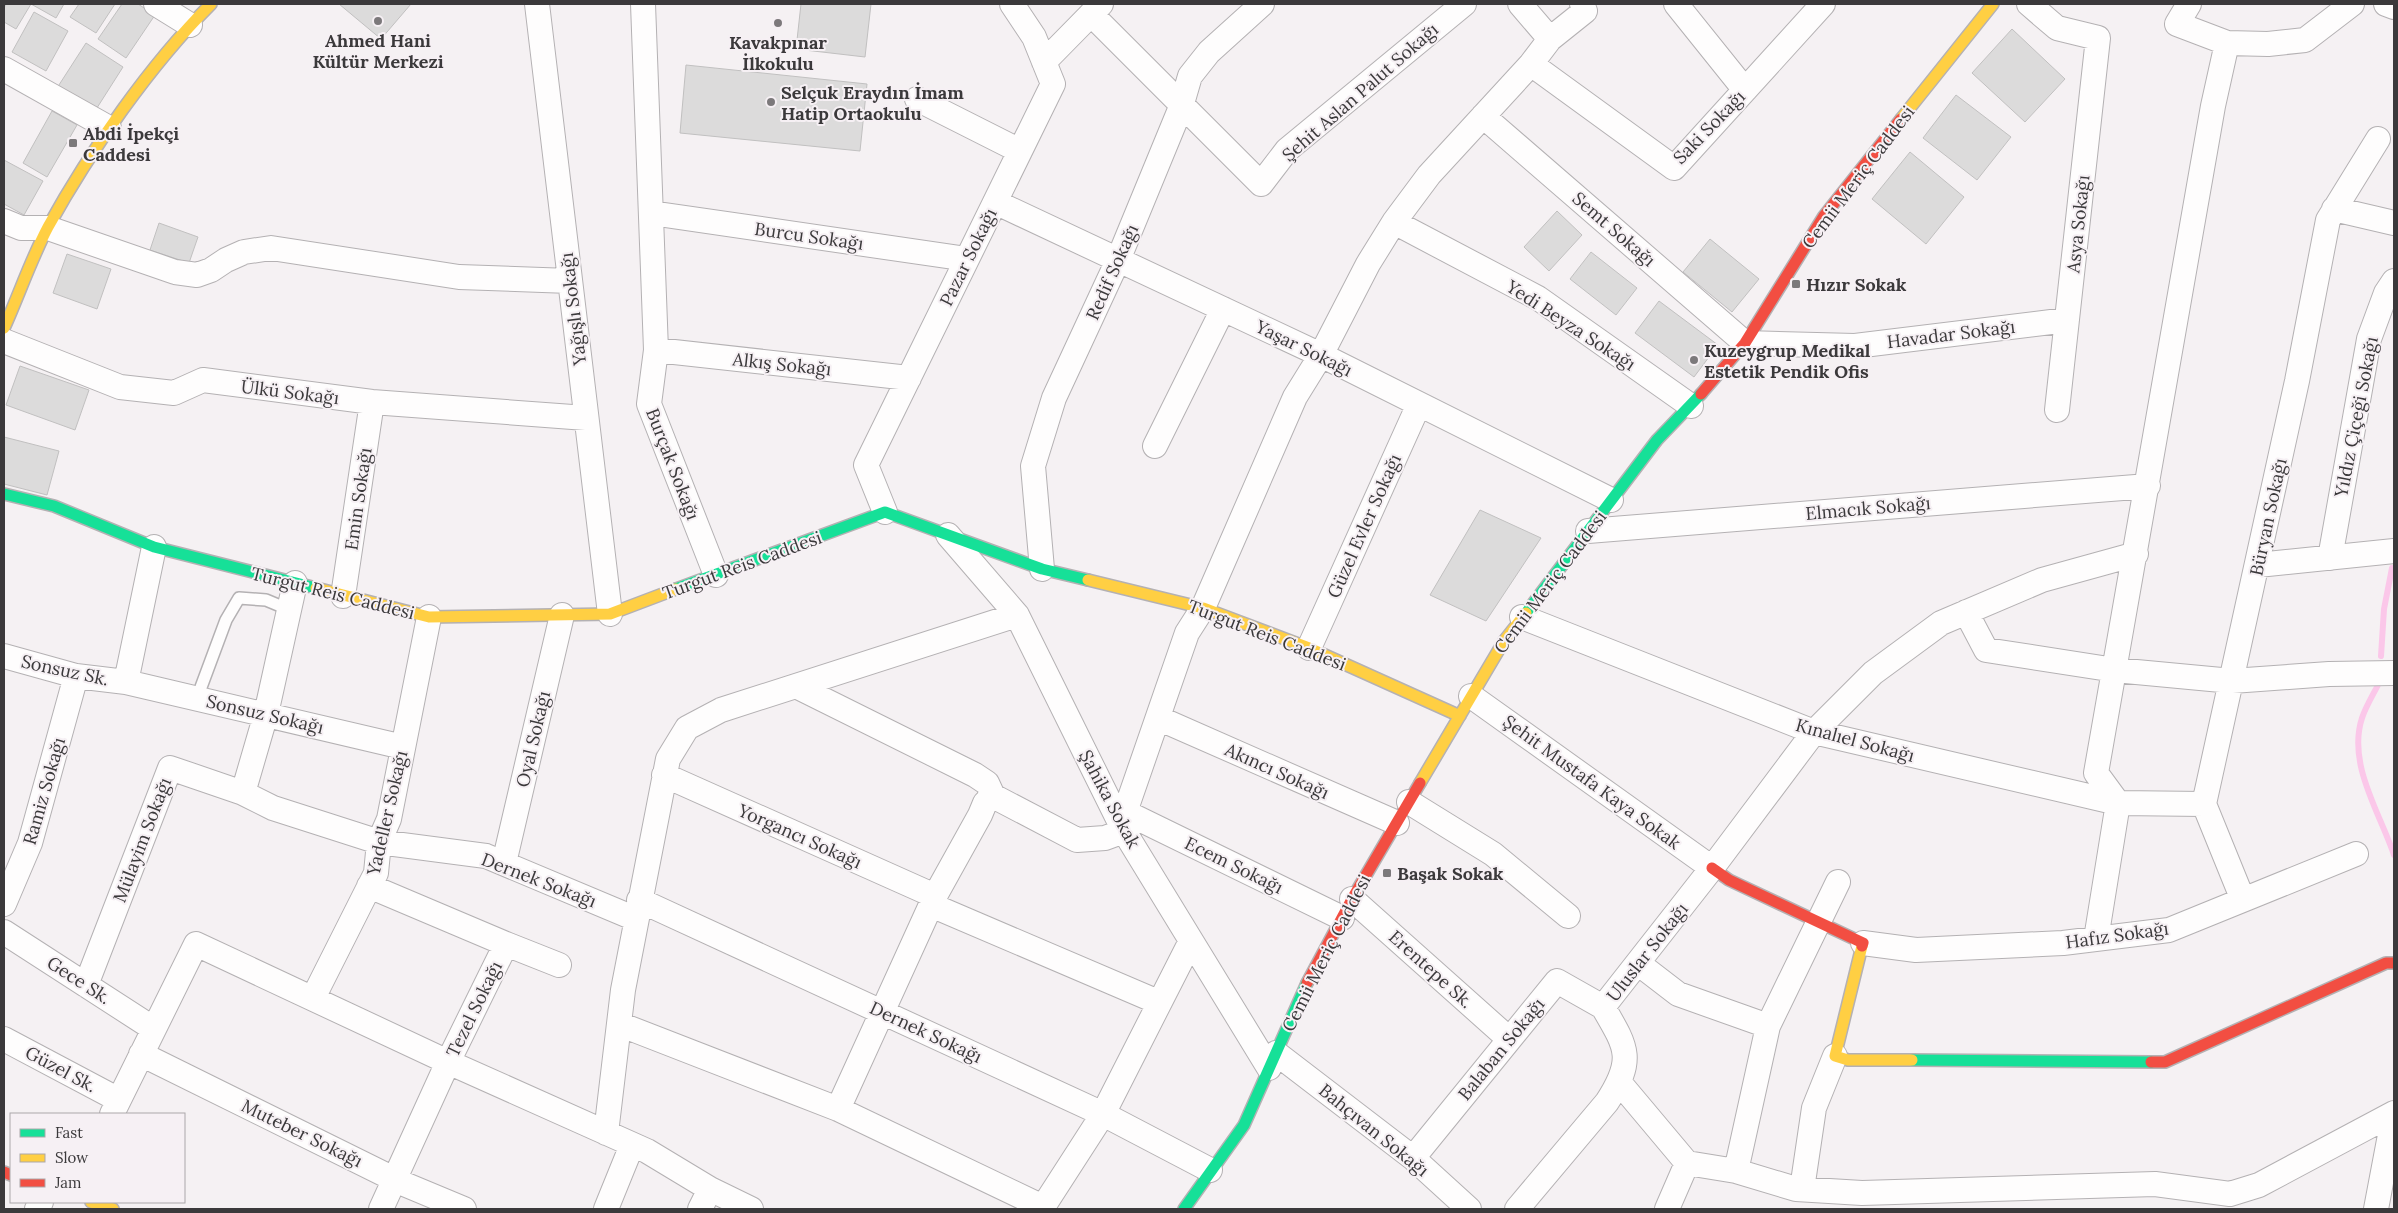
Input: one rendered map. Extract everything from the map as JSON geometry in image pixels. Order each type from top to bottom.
[{"type":"street","points":[[156,4],[190,25]]},
{"type":"street","points":[[4,328],[48,228],[109,128],[190,25],[211,4]]},
{"type":"street","name":"Yağışlı Sokağı","points":[[537,4],[610,614]]},
{"type":"street","name":"Burçak Sokağı","points":[[643,4],[656,350],[648,404],[716,575]]},
{"type":"street","name":"Pazar Sokağı","points":[[885,512],[866,465],[1052,84],[1034,37],[1012,4]]},
{"type":"street","name":"Redif Sokağı","points":[[1042,569],[1033,466],[1054,398],[1118,260],[1182,106],[1190,76],[1209,52],[1262,4]]},
{"type":"street","name":"Şehit Aslan Palut Sokağı","points":[[1096,9],[1182,106],[1261,184],[1287,150],[1464,4]]},
{"type":"street","points":[[1520,4],[1550,39]]},
{"type":"street","points":[[796,686],[975,775],[988,783],[993,796],[1077,840],[1105,838],[1125,821],[1187,633],[1203,608],[1295,396],[1321,355],[1368,264],[1394,222],[1429,175],[1531,64],[1550,39],[1585,11],[1582,4]]},
{"type":"street","points":[[1676,4],[1745,90]]},
{"type":"street","name":"Saki Sokağı","points":[[1531,64],[1674,168],[1822,4]]},
{"type":"street","name":"Cemii Meriç Caddesi","points":[[1184,1209],[1210,1170],[1244,1125],[1310,977],[1347,908],[1504,641],[1657,440],[1691,406],[1745,343],[1824,216],[1993,4]]},
{"type":"street","name":"Asya Sokağı","points":[[2029,4],[2058,28],[2098,38],[2057,410]]},
{"type":"street","points":[[2189,4],[2177,24],[2227,43],[2268,44],[2305,40],[2352,4]]},
{"type":"street","points":[[2386,4],[2394,7]]},
{"type":"street","points":[[1044,62],[1096,9]]},
{"type":"street","points":[[2096,939],[2118,803],[2096,773],[2148,486],[2213,106],[2227,43]]},
{"type":"street","points":[[4,69],[109,128]]},
{"type":"street","points":[[917,99],[1020,151]]},
{"type":"street","name":"Semt Sokağı","points":[[1483,116],[1745,343]]},
{"type":"street","name":"Büryan Sokağı","points":[[2204,804],[2258,565],[2297,381],[2328,220],[2378,139]]},
{"type":"street","name":"Yaşar Sokağı","points":[[995,202],[1321,355],[1611,500]]},
{"type":"street","points":[[2334,209],[2394,223]]},
{"type":"street","name":"Burcu Sokağı","points":[[651,213],[967,259]]},
{"type":"street","points":[[4,221],[21,228],[48,228],[175,272],[197,275],[212,270],[226,260],[244,252],[270,248],[459,277],[570,281]]},
{"type":"street","name":"Yedi Beyza Sokağı","points":[[1394,222],[1538,298],[1691,406]]},
{"type":"street","name":"Yıldız Çiçeği Sokağı","points":[[2330,558],[2369,339],[2386,294],[2394,281]]},
{"type":"street","points":[[1155,446],[1224,309]]},
{"type":"street","name":"Havadar Sokağı","points":[[1745,343],[1855,346],[2067,320]]},
{"type":"street","name":"Ülkü Sokağı","points":[[4,341],[120,387],[174,393],[204,380],[372,402],[586,418]]},
{"type":"street","name":"Alkış Sokağı","points":[[656,350],[909,378]]},
{"type":"street","name":"Emin Sokağı","points":[[344,596],[372,402]]},
{"type":"street","name":"Güzel Evler Sokağı","points":[[1309,648],[1419,404]]},
{"type":"street","name":"Elmacık Sokağı","points":[[1588,530],[2148,486]]},
{"type":"street","name":"Turgut Reis Caddesi","points":[[4,494],[54,506],[154,547],[429,617],[610,614],[885,512],[1042,569],[1203,608],[1466,706]]},
{"type":"street","name":"Şahika Sokak","points":[[948,535],[1017,615],[1125,821],[1191,941],[1272,1060]]},
{"type":"street","points":[[126,682],[154,547]]},
{"type":"street","points":[[2258,565],[2394,551]]},
{"type":"street","name":"Uluslar Sokağı","points":[[1516,1209],[1607,1102],[1620,1082],[1626,1062],[1622,1040],[1603,1007],[1712,868],[1814,732],[1873,673],[1942,623],[2042,580],[2136,554]]},
{"type":"street","points":[[243,793],[266,714],[295,583]]},
{"type":"street","points":[[1966,612],[1986,650],[2114,670],[2232,681],[2329,674],[2394,673]]},
{"type":"street","name":"Oyal Sokağı","points":[[504,864],[562,615]]},
{"type":"street","points":[[606,1133],[619,1024],[638,910],[664,775],[668,759],[687,728],[721,710],[1017,615]]},
{"type":"street","name":"Yadeller Sokağı","points":[[312,998],[376,873],[379,842],[389,819],[429,617]]},
{"type":"street","name":"Kınalıel Sokağı","points":[[1522,617],[1814,732],[2118,803],[2204,804]]},
{"type":"street","name":"Sonsuz Sk.","points":[[4,656],[76,676],[126,682]]},
{"type":"street","name":"Ramiz Sokağı","points":[[4,904],[30,843],[76,676]]},
{"type":"street","name":"Sonsuz Sokağı","points":[[126,682],[403,747]]},
{"type":"street","name":"Şehit Mustafa Kaya Sokak","points":[[1466,706],[1712,868]]},
{"type":"street","name":"Akıncı Sokağı","points":[[1158,718],[1396,823]]},
{"type":"street","name":"Mülayim Sokağı","points":[[86,985],[170,768],[243,793]]},
{"type":"street","name":"Yorgancı Sokağı","points":[[664,775],[933,901],[1158,1002]]},
{"type":"street","name":"Dernek Sokağı","points":[[243,793],[273,808],[379,842],[486,856],[504,864],[638,910],[882,1011],[1103,1114],[1210,1170]]},
{"type":"street","points":[[838,1109],[933,901],[980,816],[984,803],[993,796]]},
{"type":"street","points":[[1409,802],[1493,854],[1568,916]]},
{"type":"street","points":[[2204,804],[2243,900]]},
{"type":"street","name":"Ecem Sokağı","points":[[1125,821],[1347,908]]},
{"type":"street","name":"Hafız Sokağı","points":[[1863,943],[1916,950],[2063,943],[2170,930],[2356,854]]},
{"type":"street","points":[[1712,868],[1729,880],[1863,943],[1835,1056],[1814,1108],[1802,1189]]},
{"type":"street","points":[[1736,1171],[1768,1026],[1838,882]]},
{"type":"street","name":"Tezel Sokağı","points":[[369,886],[506,944],[448,1062],[382,1209]]},
{"type":"street","name":"Erentepe Sk.","points":[[1347,908],[1510,1039]]},
{"type":"street","name":"Gece Sk.","points":[[4,932],[154,1029]]},
{"type":"street","points":[[619,1024],[838,1109],[1043,1207],[1103,1114],[1158,1002],[1191,941]]},
{"type":"street","points":[[115,1107],[196,944],[448,1062],[632,1144],[705,1199],[751,1209]]},
{"type":"street","points":[[506,944],[558,965]]},
{"type":"street","points":[[1835,1056],[1848,1060],[2166,1062],[2386,962],[2394,963]]},
{"type":"street","points":[[1638,964],[1678,994],[1768,1026]]},
{"type":"street","name":"Balaban Sokağı","points":[[1412,1158],[1557,981],[1603,1007]]},
{"type":"street","name":"Güzel Sk.","points":[[4,1039],[115,1107]]},
{"type":"street","name":"Muteber Sokağı","points":[[141,1054],[396,1180],[464,1209]]},
{"type":"street","name":"Bahçıvan Sokağı","points":[[1272,1060],[1412,1158],[1469,1209]]},
{"type":"street","points":[[1620,1082],[1687,1163],[1736,1171],[1842,1201],[2155,1184],[2230,1194],[2243,1199],[2259,1185],[2394,1113]]},
{"type":"street","points":[[2376,1209],[2394,1113]]},
{"type":"street","points":[[606,1209],[632,1144]]},
{"type":"street","points":[[1667,1209],[1687,1163]]},
{"type":"street","points":[[94,1203],[113,1209]]},
{"type":"lane","points":[[197,698],[226,620],[239,598],[266,600],[290,610]]},
{"type":"building","points":[[6,4],[31,4],[16,29],[4,22],[4,8]]},
{"type":"building","points":[[31,4],[64,4],[56,18]]},
{"type":"building","points":[[79,4],[115,4],[96,33],[70,17]]},
{"type":"building","points":[[122,4],[138,4],[155,15],[126,58],[98,39]]},
{"type":"building","name":"Ahmed Hani Kültür Merkezi","points":[[339,4],[411,4],[381,39]]},
{"type":"building","points":[[801,4],[871,4],[865,57],[796,49]]},
{"type":"building","points":[[34,12],[68,31],[46,71],[12,52]]},
{"type":"building","points":[[2012,29],[2065,79],[2025,122],[1972,73]]},
{"type":"building","points":[[86,43],[123,67],[95,111],[57,88]]},
{"type":"building","name":"Selçuk Eraydın İmam Hatip Ortaokulu","points":[[686,65],[867,84],[860,151],[680,133]]},
{"type":"building","points":[[1956,95],[2011,137],[1977,180],[1923,138]]},
{"type":"building","points":[[52,111],[77,125],[47,177],[23,163]]},
{"type":"building","points":[[1910,152],[1964,197],[1926,244],[1872,199]]},
{"type":"building","points":[[4,160],[43,181],[24,215],[4,204]]},
{"type":"building","points":[[1557,211],[1582,235],[1549,271],[1524,247]]},
{"type":"building","points":[[159,223],[198,237],[189,263],[150,250]]},
{"type":"building","points":[[1710,239],[1759,279],[1732,312],[1683,272]]},
{"type":"building","points":[[1591,252],[1637,288],[1616,315],[1570,279]]},
{"type":"building","points":[[67,254],[111,269],[97,309],[53,293]]},
{"type":"building","points":[[1659,301],[1718,345],[1694,377],[1635,333]]},
{"type":"building","points":[[20,366],[89,390],[75,430],[6,405]]},
{"type":"building","points":[[4,437],[59,451],[47,495],[4,484]]},
{"type":"building","points":[[1480,510],[1541,538],[1486,621],[1430,595]]},
{"type":"waterway","points":[[2381,656],[2384,609],[2392,568]]},
{"type":"waterway","points":[[2379,683],[2362,718],[2358,735],[2359,753],[2367,788],[2394,855]]},
{"type":"traffic: fast","points":[[1526,613],[1657,440],[1701,394]]},
{"type":"traffic: fast","points":[[4,494],[54,506],[154,547],[316,588]]},
{"type":"traffic: fast","points":[[676,589],[885,512],[1042,569],[1088,580]]},
{"type":"traffic: fast","points":[[1184,1209],[1244,1125],[1307,983]]},
{"type":"traffic: fast","points":[[1912,1060],[2151,1062]]},
{"type":"traffic: slow","points":[[4,328],[48,227],[102,139],[144,81],[188,28],[211,4]]},
{"type":"traffic: slow","points":[[1901,119],[1993,4]]},
{"type":"traffic: slow","points":[[1088,580],[1203,608],[1309,648],[1460,716]]},
{"type":"traffic: slow","points":[[316,588],[429,617],[610,614],[676,589]]},
{"type":"traffic: slow","points":[[1420,783],[1504,641],[1526,613]]},
{"type":"traffic: slow","points":[[1862,946],[1835,1056],[1848,1060],[1912,1060]]},
{"type":"traffic: slow","points":[[94,1203],[113,1209]]},
{"type":"traffic: jam","points":[[1701,394],[1745,343],[1824,216],[1901,119]]},
{"type":"traffic: jam","points":[[1307,983],[1352,899],[1420,783]]},
{"type":"traffic: jam","points":[[1712,868],[1729,880],[1863,943],[1862,946]]},
{"type":"traffic: jam","points":[[2151,1062],[2165,1062],[2386,963],[2394,963]]},
{"type":"traffic: jam","points":[[4,1172],[10,1175]]},
{"type":"place","name":"Ahmed Hani Kültür Merkezi","points":[[378,21]]},
{"type":"place","name":"Kavakpınar İlkokulu","points":[[778,23]]},
{"type":"place","name":"Selçuk Eraydın İmam Hatip Ortaokulu","points":[[771,102]]},
{"type":"place","name":"Abdi İpekçi Caddesi","points":[[73,143]]},
{"type":"place","name":"Hızır Sokak","points":[[1796,284]]},
{"type":"place","name":"Kuzeygrup Medikal Estetik Pendik Ofis","points":[[1694,360]]},
{"type":"place","name":"Başak Sokak","points":[[1387,873]]}]
